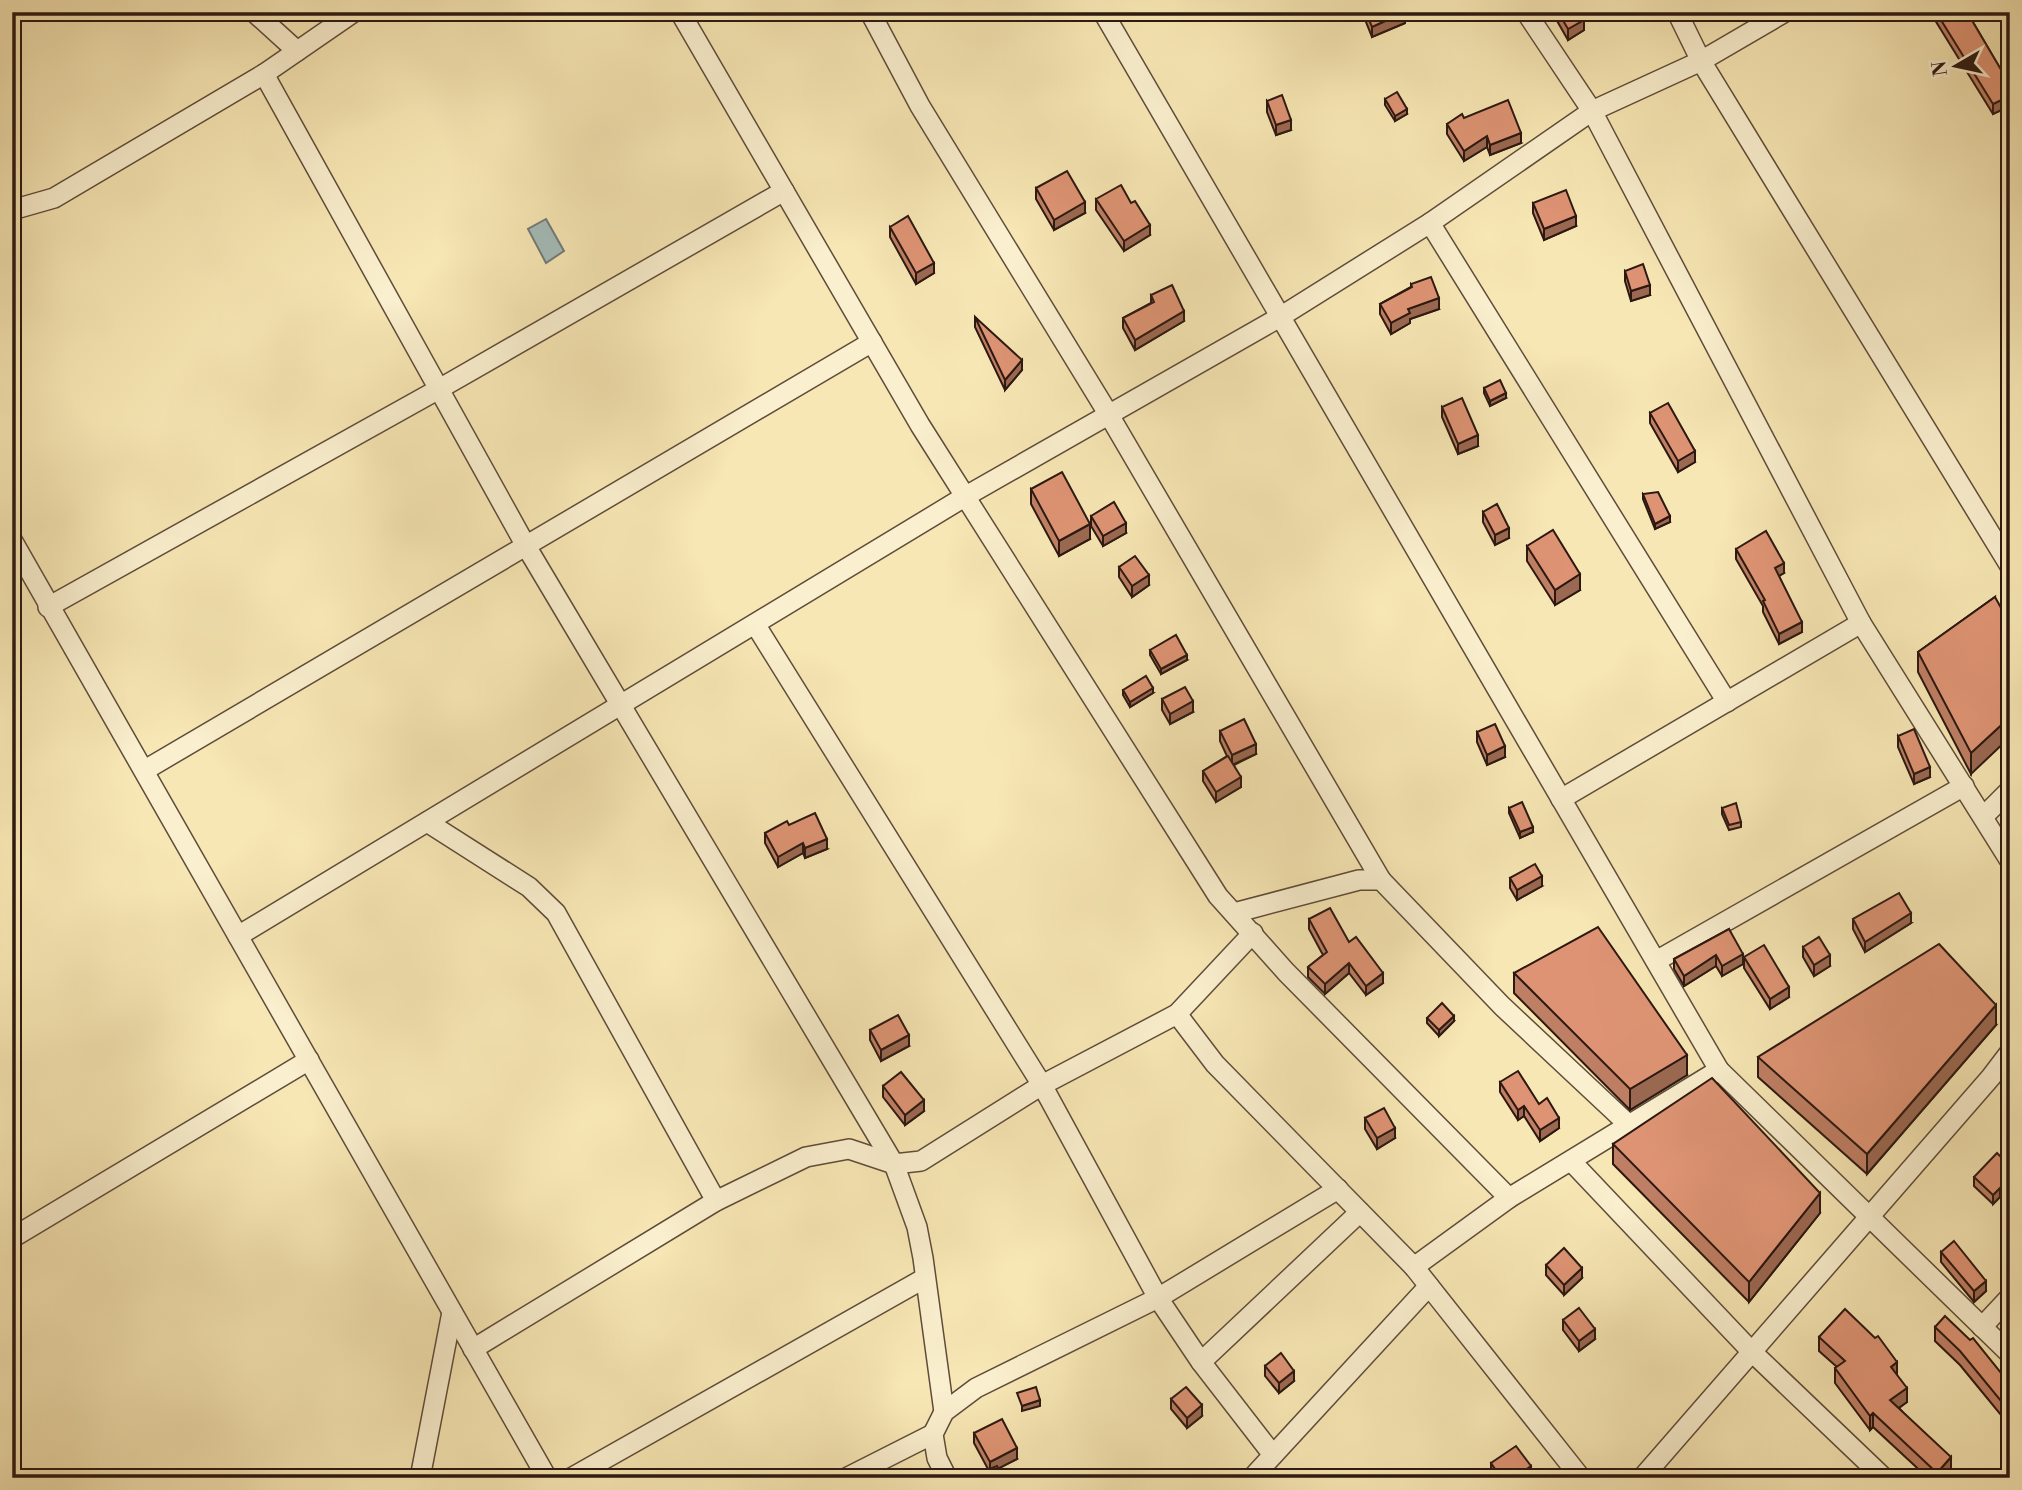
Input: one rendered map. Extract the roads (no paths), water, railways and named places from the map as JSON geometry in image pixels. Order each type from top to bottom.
[{"type":"street","points":[[254,12],[297,51]]},
{"type":"street","points":[[12,209],[54,198],[264,74],[354,12]]},
{"type":"street","points":[[680,12],[872,342],[1218,896],[1286,972],[1509,1198]]},
{"type":"street","points":[[870,12],[920,106],[1109,415],[1381,880],[1502,1006],[1629,1125]]},
{"type":"street","points":[[1103,12],[1719,1070],[2010,1354]]},
{"type":"street","points":[[1526,12],[1592,111],[1861,623],[2010,861]]},
{"type":"street","points":[[1677,12],[1701,61],[2010,566]]},
{"type":"street","points":[[239,936],[966,496],[1280,317],[1430,223],[1592,111],[1701,61],[1785,12]]},
{"type":"street","points":[[264,74],[526,545],[619,706],[894,1164],[917,1227],[944,1412]]},
{"type":"street","points":[[48,607],[439,390],[784,191]]},
{"type":"street","points":[[1430,223],[1727,702]]},
{"type":"street","points":[[145,770],[872,342]]},
{"type":"street","points":[[12,540],[547,1478]]},
{"type":"street","points":[[1561,799],[1861,623]]},
{"type":"street","points":[[755,624],[1042,1085],[1158,1298],[1201,1363],[1273,1455]]},
{"type":"street","points":[[1656,961],[1964,786]]},
{"type":"street","points":[[1984,816],[2010,790]]},
{"type":"street","points":[[426,822],[529,887],[556,913],[716,1201]]},
{"type":"street","points":[[1234,914],[1359,880],[1381,880]]},
{"type":"street","points":[[473,1349],[716,1201],[817,1155],[849,1149],[894,1164],[920,1161],[1042,1085],[1177,1014],[1253,933]]},
{"type":"street","points":[[1177,1014],[1215,1064],[1414,1267],[1581,1478]]},
{"type":"street","points":[[1642,1478],[2010,1052]]},
{"type":"street","points":[[12,1238],[309,1060]]},
{"type":"street","points":[[1414,1267],[1509,1198],[1719,1070]]},
{"type":"street","points":[[1571,1161],[1751,1352],[1884,1478]]},
{"type":"street","points":[[947,1478],[937,1458],[933,1434],[944,1412],[975,1388],[1158,1298],[1338,1189]]},
{"type":"street","points":[[1201,1363],[1360,1212]]},
{"type":"street","points":[[572,1478],[925,1278]]},
{"type":"street","points":[[1252,1478],[1429,1286]]},
{"type":"street","points":[[1982,1327],[2010,1297]]},
{"type":"street","points":[[420,1478],[452,1312]]},
{"type":"street","points":[[846,1478],[933,1434]]},
{"type":"water","points":[[546,219],[564,251],[546,263],[528,229]]}]
